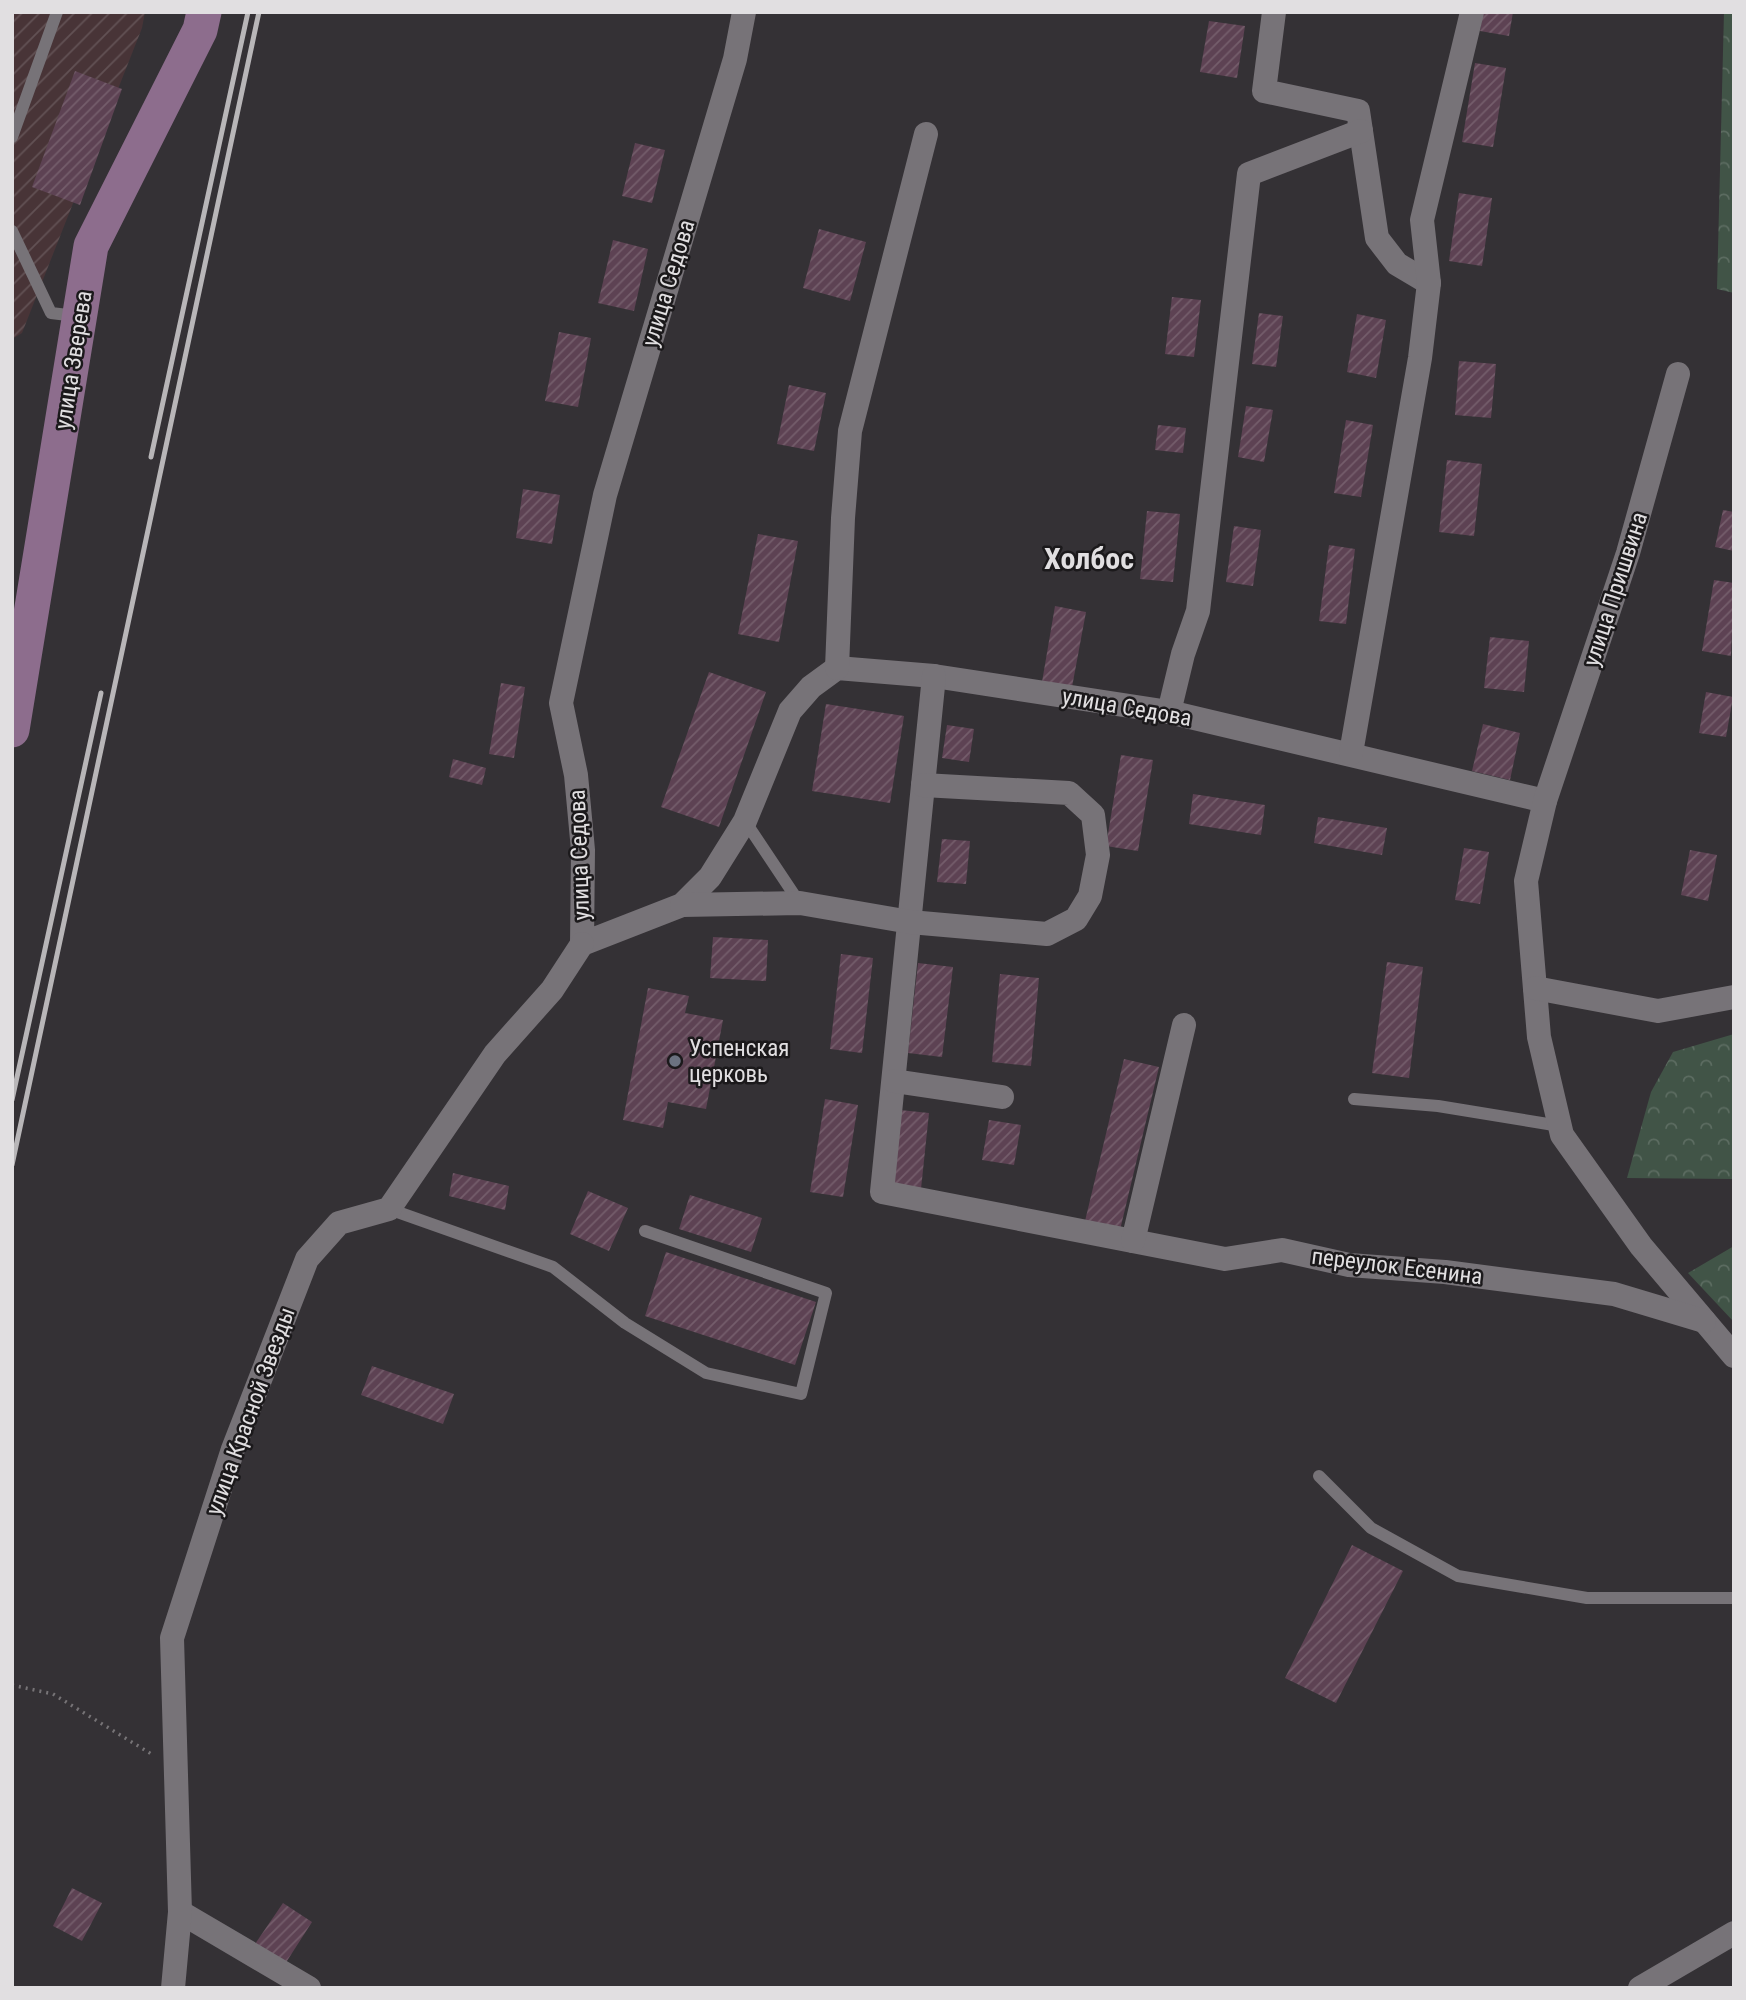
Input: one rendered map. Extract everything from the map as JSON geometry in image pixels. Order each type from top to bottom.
[{"type":"main road","name":"улица Зверева","points":[[12,730],[91,246],[200,30],[204,12]]},
{"type":"street","name":"улица Седова","points":[[744,12],[736,59],[605,495],[561,704],[578,800],[583,850],[582,944],[682,905],[709,877],[745,821],[790,711],[811,687],[837,668],[934,676],[1169,712],[1352,753],[1545,802]]},
{"type":"street","points":[[1274,12],[1264,91],[1358,111],[1377,238],[1397,264],[1429,283]]},
{"type":"street","points":[[1352,753],[1420,358],[1429,283],[1422,220],[1470,31],[1472,12]]},
{"type":"street","points":[[1169,712],[1183,654],[1198,611],[1249,174],[1360,131]]},
{"type":"street","points":[[837,668],[843,517],[850,431],[926,134]]},
{"type":"street","name":"улица Пришвина","points":[[1678,374],[1628,553],[1545,802],[1526,881],[1539,1037],[1562,1135],[1641,1246],[1734,1356]]},
{"type":"street","points":[[934,676],[894,1081],[1002,1097]]},
{"type":"street","points":[[682,905],[800,903],[909,922],[1048,934],[1076,919],[1090,896],[1098,855],[1093,816],[1069,793],[923,785]]},
{"type":"street","points":[[389,1209],[495,1054],[552,990],[582,944]]},
{"type":"street","points":[[1535,988],[1658,1011],[1734,998]]},
{"type":"street","points":[[1133,1241],[1184,1025]]},
{"type":"street","name":"переулок Есенина","points":[[894,1081],[883,1192],[1225,1259],[1282,1250],[1349,1265],[1446,1272],[1614,1294],[1704,1321]]},
{"type":"street","name":"улица Красной Звезды","points":[[173,1988],[180,1912],[172,1638],[233,1449],[307,1259],[339,1223],[389,1209]]},
{"type":"street","points":[[180,1912],[309,1988]]},
{"type":"street","points":[[1640,1988],[1734,1933]]},
{"type":"lane","points":[[12,137],[57,12]]},
{"type":"lane","points":[[12,231],[51,313],[80,316]]},
{"type":"lane","points":[[745,821],[800,903]]},
{"type":"lane","points":[[1354,1098],[1438,1106],[1560,1126]]},
{"type":"lane","points":[[389,1209],[553,1267],[625,1323],[706,1373],[801,1394],[826,1293],[645,1231]]},
{"type":"lane","points":[[1319,1476],[1371,1528],[1458,1576],[1587,1598],[1734,1598]]},
{"type":"path","points":[[12,1685],[53,1694],[176,1769]]},
{"type":"shaded area","points":[[12,12],[145,12],[142,28],[22,333],[12,339]]},
{"type":"green space","points":[[1724,12],[1734,12],[1734,293],[1717,289]]},
{"type":"green space","points":[[1734,1034],[1734,1179],[1627,1178],[1651,1092],[1673,1052]]},
{"type":"green space","points":[[1734,1246],[1734,1320],[1733,1321],[1688,1273]]},
{"type":"building","points":[[1483,12],[1513,12],[1509,36],[1480,31]]},
{"type":"building","points":[[1209,21],[1245,26],[1237,78],[1200,72]]},
{"type":"building","points":[[1475,63],[1506,68],[1493,147],[1462,142]]},
{"type":"building","points":[[75,71],[122,89],[80,205],[32,187]]},
{"type":"building","points":[[635,143],[665,150],[652,203],[622,196]]},
{"type":"building","points":[[1459,193],[1492,198],[1482,266],[1449,261]]},
{"type":"building","points":[[819,229],[866,242],[850,301],[803,288]]},
{"type":"building","points":[[613,240],[648,249],[634,311],[598,303]]},
{"type":"building","points":[[1172,297],[1201,300],[1194,357],[1165,354]]},
{"type":"building","points":[[1259,313],[1283,316],[1276,367],[1252,364]]},
{"type":"building","points":[[1357,314],[1386,320],[1376,378],[1347,372]]},
{"type":"building","points":[[559,332],[591,338],[578,407],[545,401]]},
{"type":"building","points":[[1459,361],[1496,364],[1491,418],[1455,415]]},
{"type":"building","points":[[789,385],[826,393],[814,451],[777,444]]},
{"type":"building","points":[[1246,406],[1273,410],[1264,462],[1238,457]]},
{"type":"building","points":[[1346,420],[1373,425],[1361,497],[1334,493]]},
{"type":"building","points":[[1158,425],[1186,428],[1183,453],[1155,450]]},
{"type":"building","points":[[1447,460],[1482,464],[1474,536],[1439,532]]},
{"type":"building","points":[[523,489],[560,495],[552,544],[516,538]]},
{"type":"building","points":[[1723,510],[1734,512],[1734,551],[1715,547]]},
{"type":"building","points":[[1147,511],[1180,514],[1173,582],[1140,579]]},
{"type":"building","points":[[1234,526],[1261,530],[1253,586],[1226,582]]},
{"type":"building","points":[[758,534],[798,541],[779,642],[738,634]]},
{"type":"building","points":[[1329,545],[1355,549],[1346,624],[1319,621]]},
{"type":"building","points":[[1714,580],[1734,583],[1731,656],[1702,651]]},
{"type":"building","points":[[1055,606],[1086,612],[1072,687],[1042,682]]},
{"type":"building","points":[[1490,637],[1529,641],[1524,692],[1484,688]]},
{"type":"building","points":[[709,672],[766,692],[719,827],[661,807]]},
{"type":"building","points":[[501,683],[525,687],[514,758],[489,754]]},
{"type":"building","points":[[1706,692],[1733,697],[1726,737],[1699,733]]},
{"type":"building","points":[[826,704],[904,716],[890,803],[812,791]]},
{"type":"building","points":[[1483,724],[1520,733],[1510,780],[1472,771]]},
{"type":"building","points":[[947,725],[974,729],[969,762],[942,758]]},
{"type":"building","points":[[1121,755],[1153,760],[1138,851],[1106,846]]},
{"type":"building","points":[[453,759],[486,768],[482,785],[449,777]]},
{"type":"building","points":[[1193,794],[1265,805],[1261,835],[1189,824]]},
{"type":"building","points":[[1318,817],[1387,828],[1382,855],[1314,843]]},
{"type":"building","points":[[942,839],[970,841],[966,884],[937,882]]},
{"type":"building","points":[[1464,848],[1489,852],[1480,904],[1455,900]]},
{"type":"building","points":[[1690,850],[1717,855],[1708,901],[1681,895]]},
{"type":"building","points":[[713,937],[768,940],[766,981],[710,978]]},
{"type":"building","points":[[841,954],[873,958],[862,1053],[830,1049]]},
{"type":"building","points":[[1387,962],[1423,967],[1409,1078],[1372,1073]]},
{"type":"building","points":[[918,963],[953,967],[942,1057],[908,1053]]},
{"type":"building","points":[[1000,974],[1039,978],[1031,1066],[992,1062]]},
{"type":"building","name":"Успенская церковь","points":[[648,988],[689,996],[685,1013],[723,1020],[706,1109],[668,1102],[663,1128],[623,1120]]},
{"type":"building","points":[[1124,1059],[1159,1067],[1120,1230],[1085,1221]]},
{"type":"building","points":[[825,1099],[858,1105],[843,1197],[810,1192]]},
{"type":"building","points":[[900,1110],[929,1113],[921,1189],[892,1186]]},
{"type":"building","points":[[989,1120],[1021,1125],[1014,1165],[982,1160]]},
{"type":"building","points":[[453,1173],[509,1186],[505,1210],[449,1196]]},
{"type":"building","points":[[588,1191],[628,1208],[609,1251],[570,1234]]},
{"type":"building","points":[[690,1195],[762,1218],[751,1252],[679,1229]]},
{"type":"building","points":[[666,1252],[816,1302],[795,1365],[645,1316]]},
{"type":"building","points":[[372,1366],[454,1394],[443,1424],[361,1395]]},
{"type":"building","points":[[1352,1545],[1403,1571],[1336,1703],[1285,1678]]},
{"type":"building","points":[[72,1888],[102,1903],[82,1941],[53,1926]]},
{"type":"building","points":[[283,1903],[312,1922],[285,1964],[255,1944]]},
{"type":"railway","points":[[151,457],[248,12]]},
{"type":"railway","points":[[12,1165],[259,12]]},
{"type":"railway","points":[[12,1100],[101,693]]},
{"type":"place","name":"Успенская церковь","points":[[675,1061]]},
{"type":"district","name":"Холбос","points":[[1089,559]]}]
